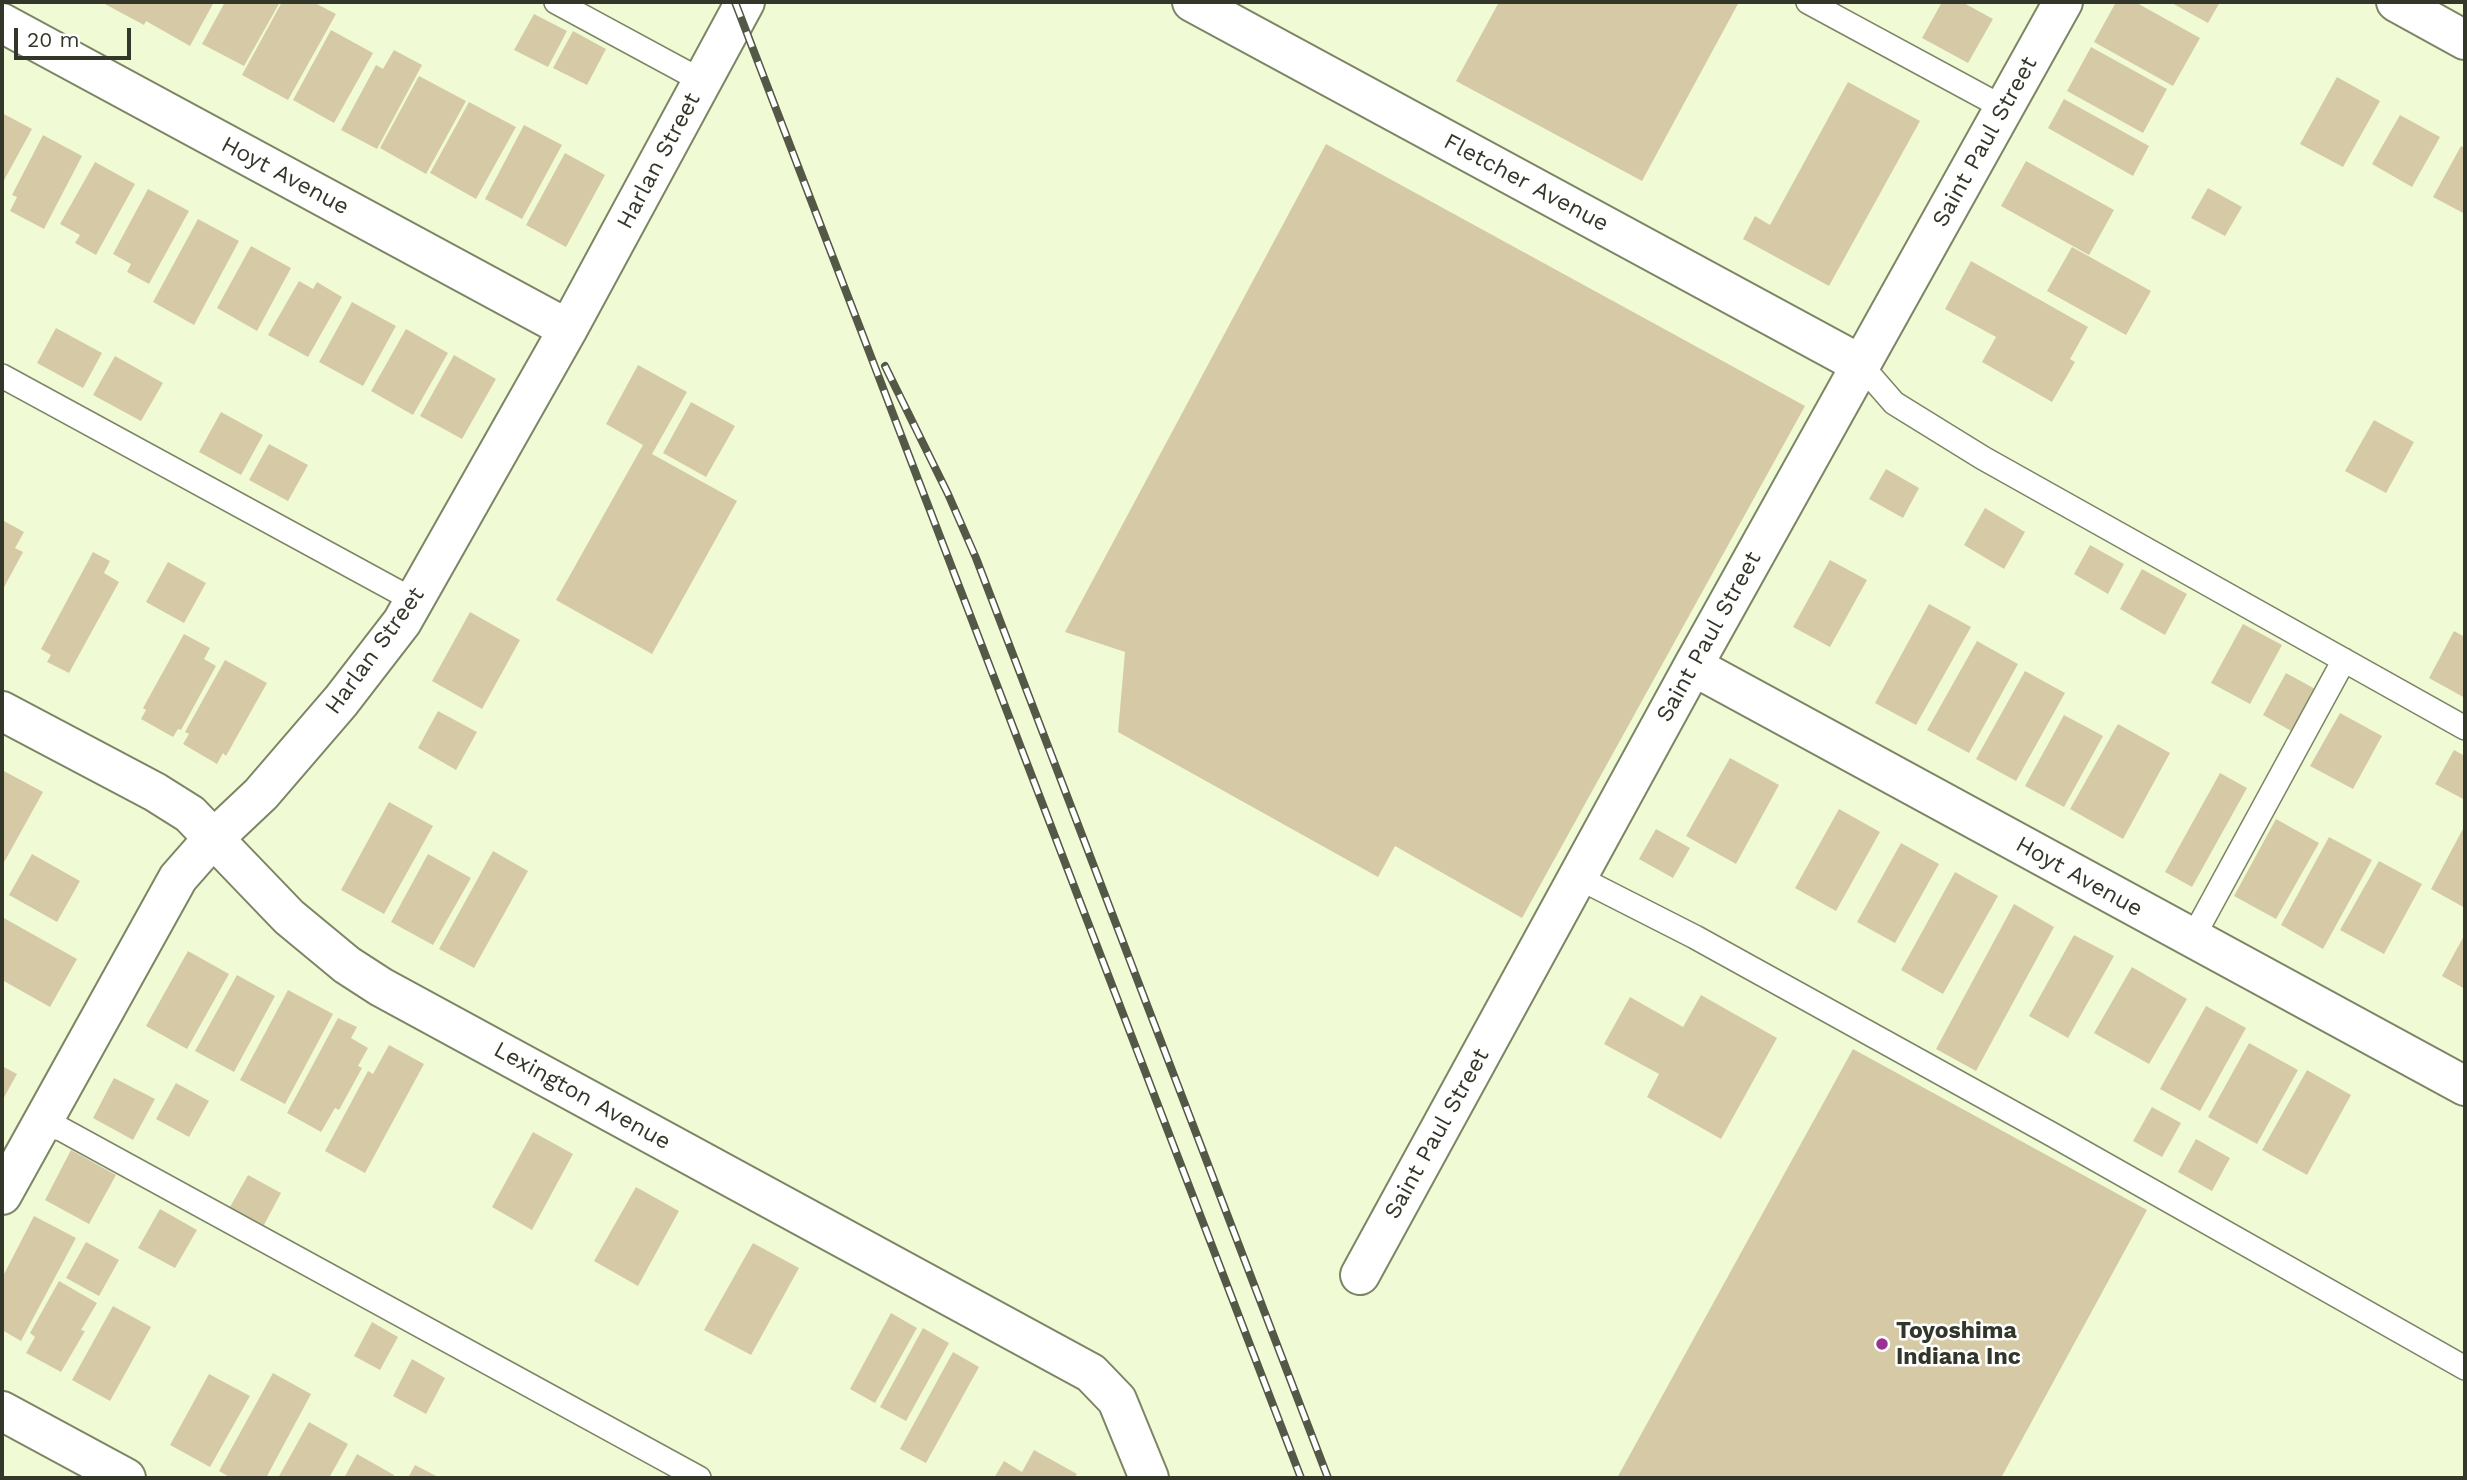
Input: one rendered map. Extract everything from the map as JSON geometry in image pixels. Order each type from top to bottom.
[{"type":"street","name":"Harlan Street","points":[[2,1195],[170,890],[186,867],[261,794],[341,701],[402,622],[568,329],[745,2]]},
{"type":"street","name":"Fletcher Avenue","points":[[1192,2],[1860,363]]},
{"type":"street","name":"Saint Paul Street","points":[[1360,1275],[1860,363],[2063,2]]},
{"type":"street","points":[[2396,2],[2465,40]]},
{"type":"street","name":"Hoyt Avenue","points":[[2,23],[568,329]]},
{"type":"street","name":"Hoyt Avenue","points":[[1693,667],[2465,1086]]},
{"type":"street","name":"Lexington Avenue","points":[[2,711],[155,792],[190,814],[289,917],[318,943],[374,982],[1091,1373],[1117,1400],[1149,1478]]},
{"type":"street","points":[[2,1410],[126,1478]]},
{"type":"lane","points":[[556,2],[702,81]]},
{"type":"lane","points":[[1808,2],[2004,108]]},
{"type":"lane","points":[[1860,363],[1894,403],[1983,458],[2465,728]]},
{"type":"lane","points":[[2,376],[415,601]]},
{"type":"lane","points":[[2192,939],[2344,660]]},
{"type":"lane","points":[[1577,877],[1707,943],[2465,1368]]},
{"type":"lane","points":[[41,1124],[61,1129],[699,1478]]},
{"type":"building","points":[[101,2],[214,2],[190,46],[146,21],[144,25]]},
{"type":"building","points":[[225,2],[280,2],[244,66],[202,44]]},
{"type":"building","points":[[282,2],[313,2],[336,14],[288,100],[242,75]]},
{"type":"building","points":[[1499,2],[1739,2],[1642,181],[1456,81]]},
{"type":"building","points":[[1942,2],[1962,2],[1993,19],[1968,63],[1922,38]]},
{"type":"building","points":[[2116,2],[2135,2],[2200,38],[2173,86],[2094,42]]},
{"type":"building","points":[[2170,2],[2220,2],[2208,23]]},
{"type":"building","points":[[534,14],[567,31],[548,67],[514,50]]},
{"type":"building","points":[[331,30],[373,53],[334,123],[293,100]]},
{"type":"building","points":[[573,31],[606,49],[587,85],[553,68]]},
{"type":"building","points":[[2091,47],[2167,89],[2143,133],[2067,91]]},
{"type":"building","points":[[394,50],[422,65],[377,149],[341,130],[376,65],[383,69]]},
{"type":"building","points":[[419,76],[466,101],[426,174],[380,148]]},
{"type":"building","points":[[2337,77],[2380,101],[2343,167],[2300,144]]},
{"type":"building","points":[[1848,82],[1920,121],[1829,286],[1743,239],[1755,216],[1770,225]]},
{"type":"building","points":[[2064,99],[2149,146],[2133,176],[2048,128]]},
{"type":"building","points":[[469,102],[516,127],[476,199],[430,173]]},
{"type":"building","points":[[2,113],[32,129],[2,184]]},
{"type":"building","points":[[2400,115],[2440,137],[2412,187],[2372,164]]},
{"type":"building","points":[[524,125],[562,145],[522,219],[485,199]]},
{"type":"building","points":[[43,135],[82,156],[44,229],[10,211],[17,197],[12,195]]},
{"type":"building","points":[[1326,144],[1805,406],[1522,918],[1395,846],[1378,877],[1118,732],[1125,652],[1065,632]]},
{"type":"building","points":[[2461,146],[2465,148],[2465,214],[2433,197]]},
{"type":"building","points":[[565,153],[605,175],[566,247],[526,225]]},
{"type":"building","points":[[2026,161],[2114,210],[2089,255],[2001,206]]},
{"type":"building","points":[[95,162],[135,184],[96,255],[75,243],[80,235],[60,224]]},
{"type":"building","points":[[2208,188],[2242,207],[2225,236],[2191,218]]},
{"type":"building","points":[[148,189],[189,211],[149,284],[127,272],[131,264],[113,254]]},
{"type":"building","points":[[198,219],[239,241],[194,325],[153,302]]},
{"type":"building","points":[[251,246],[291,268],[257,331],[217,308]]},
{"type":"building","points":[[2072,247],[2151,291],[2126,335],[2047,291]]},
{"type":"building","points":[[1971,261],[2088,327],[2070,359],[2075,362],[2052,402],[1982,362],[1996,337],[1945,309]]},
{"type":"building","points":[[299,281],[313,289],[317,282],[342,297],[308,357],[268,335]]},
{"type":"building","points":[[352,302],[396,326],[363,386],[319,362]]},
{"type":"building","points":[[56,328],[102,353],[83,388],[37,363]]},
{"type":"building","points":[[406,329],[448,353],[413,415],[371,391]]},
{"type":"building","points":[[454,355],[496,379],[462,439],[420,416]]},
{"type":"building","points":[[115,356],[163,383],[141,421],[93,395]]},
{"type":"building","points":[[638,365],[687,392],[652,454],[737,501],[652,654],[556,600],[643,445],[606,424]]},
{"type":"building","points":[[691,402],[735,426],[706,477],[663,453]]},
{"type":"building","points":[[221,412],[263,435],[241,475],[199,452]]},
{"type":"building","points":[[2374,420],[2414,442],[2386,493],[2345,471]]},
{"type":"building","points":[[269,444],[308,465],[288,501],[249,480]]},
{"type":"building","points":[[1886,469],[1919,488],[1903,518],[1869,499]]},
{"type":"building","points":[[1985,508],[2025,532],[2004,569],[1964,545]]},
{"type":"building","points":[[2,520],[24,532],[15,548],[23,552],[2,591]]},
{"type":"building","points":[[2090,545],[2124,564],[2108,594],[2074,574]]},
{"type":"building","points":[[93,552],[110,561],[104,573],[119,582],[69,673],[47,662],[51,655],[41,649]]},
{"type":"building","points":[[1830,560],[1867,580],[1830,647],[1793,627]]},
{"type":"building","points":[[168,562],[206,583],[184,623],[146,602]]},
{"type":"building","points":[[2142,569],[2187,594],[2165,635],[2120,609]]},
{"type":"building","points":[[1929,604],[1971,627],[1916,725],[1875,703]]},
{"type":"building","points":[[470,612],[520,640],[482,709],[432,681]]},
{"type":"building","points":[[2243,624],[2282,645],[2250,704],[2211,683]]},
{"type":"building","points":[[2454,631],[2465,637],[2465,698],[2429,678]]},
{"type":"building","points":[[184,634],[210,648],[204,659],[216,666],[181,730],[178,729],[173,737],[141,719],[146,710],[143,708]]},
{"type":"building","points":[[1977,641],[2018,664],[1969,753],[1927,730]]},
{"type":"building","points":[[225,660],[267,683],[226,756],[223,753],[217,764],[183,744],[189,734],[185,732]]},
{"type":"building","points":[[2025,671],[2065,693],[2016,781],[1976,759]]},
{"type":"building","points":[[2286,673],[2317,690],[2293,732],[2263,715]]},
{"type":"building","points":[[438,711],[477,732],[456,770],[418,748]]},
{"type":"building","points":[[2340,713],[2382,736],[2353,789],[2310,766]]},
{"type":"building","points":[[2064,715],[2103,736],[2064,807],[2025,786]]},
{"type":"building","points":[[2118,724],[2170,753],[2123,839],[2070,809]]},
{"type":"building","points":[[2454,750],[2465,756],[2465,800],[2435,784]]},
{"type":"building","points":[[1730,758],[1779,785],[1736,864],[1686,836]]},
{"type":"building","points":[[2,770],[43,792],[2,866]]},
{"type":"building","points":[[2220,773],[2247,788],[2192,887],[2165,872]]},
{"type":"building","points":[[389,802],[433,826],[384,914],[341,890]]},
{"type":"building","points":[[1839,809],[1880,832],[1836,911],[1795,888]]},
{"type":"building","points":[[2276,819],[2319,843],[2276,919],[2234,896]]},
{"type":"building","points":[[2465,825],[2465,908],[2431,889]]},
{"type":"building","points":[[1656,829],[1690,848],[1673,878],[1639,859]]},
{"type":"building","points":[[2329,837],[2372,860],[2323,949],[2281,925]]},
{"type":"building","points":[[1901,843],[1939,864],[1895,943],[1857,922]]},
{"type":"building","points":[[493,851],[528,871],[474,968],[439,949]]},
{"type":"building","points":[[32,854],[80,881],[57,922],[9,895]]},
{"type":"building","points":[[428,854],[471,878],[433,945],[391,922]]},
{"type":"building","points":[[2379,861],[2422,884],[2384,954],[2340,930]]},
{"type":"building","points":[[1955,872],[1998,896],[1943,994],[1901,970]]},
{"type":"building","points":[[2014,904],[2054,927],[1976,1071],[1936,1049]]},
{"type":"building","points":[[2,917],[77,959],[50,1007],[2,980]]},
{"type":"building","points":[[2465,934],[2465,989],[2442,976]]},
{"type":"building","points":[[2074,935],[2114,956],[2068,1038],[2029,1016]]},
{"type":"building","points":[[188,951],[229,974],[187,1049],[146,1026]]},
{"type":"building","points":[[2132,967],[2187,999],[2149,1064],[2094,1033]]},
{"type":"building","points":[[237,975],[275,996],[234,1072],[195,1051]]},
{"type":"building","points":[[288,990],[333,1014],[285,1104],[240,1080]]},
{"type":"building","points":[[1701,995],[1777,1038],[1721,1139],[1647,1097],[1659,1074],[1604,1044],[1630,997],[1683,1027]]},
{"type":"building","points":[[2206,1006],[2246,1028],[2200,1111],[2160,1089]]},
{"type":"building","points":[[338,1018],[357,1027],[351,1038],[368,1048],[358,1066],[362,1068],[339,1110],[335,1108],[321,1132],[287,1113]]},
{"type":"building","points":[[2249,1043],[2298,1070],[2257,1144],[2208,1117]]},
{"type":"building","points":[[389,1045],[424,1064],[365,1173],[325,1151],[368,1071],[373,1074]]},
{"type":"building","name":"Toyoshima Indiana Inc","points":[[1853,1049],[2147,1210],[2001,1478],[1617,1478]]},
{"type":"building","points":[[2,1066],[17,1074],[2,1101]]},
{"type":"building","points":[[2307,1070],[2351,1095],[2307,1175],[2262,1150]]},
{"type":"building","points":[[114,1078],[155,1099],[133,1140],[93,1118]]},
{"type":"building","points":[[176,1083],[209,1101],[189,1137],[156,1119]]},
{"type":"building","points":[[2152,1107],[2181,1123],[2162,1157],[2133,1141]]},
{"type":"building","points":[[533,1132],[573,1154],[532,1230],[492,1207]]},
{"type":"building","points":[[2196,1139],[2230,1158],[2212,1191],[2178,1172]]},
{"type":"building","points":[[71,1150],[116,1175],[89,1224],[45,1200]]},
{"type":"building","points":[[248,1175],[281,1193],[264,1225],[230,1207]]},
{"type":"building","points":[[636,1187],[679,1211],[638,1286],[594,1261]]},
{"type":"building","points":[[160,1209],[197,1230],[175,1268],[138,1248]]},
{"type":"building","points":[[34,1216],[76,1238],[21,1341],[2,1330],[2,1278]]},
{"type":"building","points":[[86,1242],[119,1260],[99,1296],[66,1278]]},
{"type":"building","points":[[753,1243],[799,1268],[751,1355],[704,1330]]},
{"type":"building","points":[[59,1281],[97,1303],[81,1330],[85,1331],[61,1372],[26,1353],[35,1337],[30,1333]]},
{"type":"building","points":[[113,1306],[151,1327],[110,1401],[72,1380]]},
{"type":"building","points":[[891,1313],[917,1328],[875,1403],[850,1389]]},
{"type":"building","points":[[372,1322],[398,1337],[380,1370],[354,1356]]},
{"type":"building","points":[[923,1328],[949,1343],[906,1421],[880,1407]]},
{"type":"building","points":[[953,1352],[979,1367],[926,1463],[900,1449]]},
{"type":"building","points":[[412,1359],[445,1378],[426,1414],[393,1396]]},
{"type":"building","points":[[273,1373],[311,1394],[266,1478],[231,1478],[219,1471]]},
{"type":"building","points":[[209,1374],[250,1396],[210,1467],[170,1445]]},
{"type":"building","points":[[309,1422],[348,1444],[329,1478],[278,1478]]},
{"type":"building","points":[[1034,1450],[1077,1474],[1074,1478],[994,1478],[1004,1461],[1022,1472]]},
{"type":"building","points":[[357,1454],[394,1475],[393,1478],[344,1478]]},
{"type":"building","points":[[415,1465],[440,1478],[408,1478]]},
{"type":"railway","points":[[735,2],[1301,1478]]},
{"type":"railway","points":[[885,366],[948,494],[976,558],[1328,1478]]},
{"type":"place","name":"Toyoshima Indiana Inc","points":[[1882,1344]]}]
